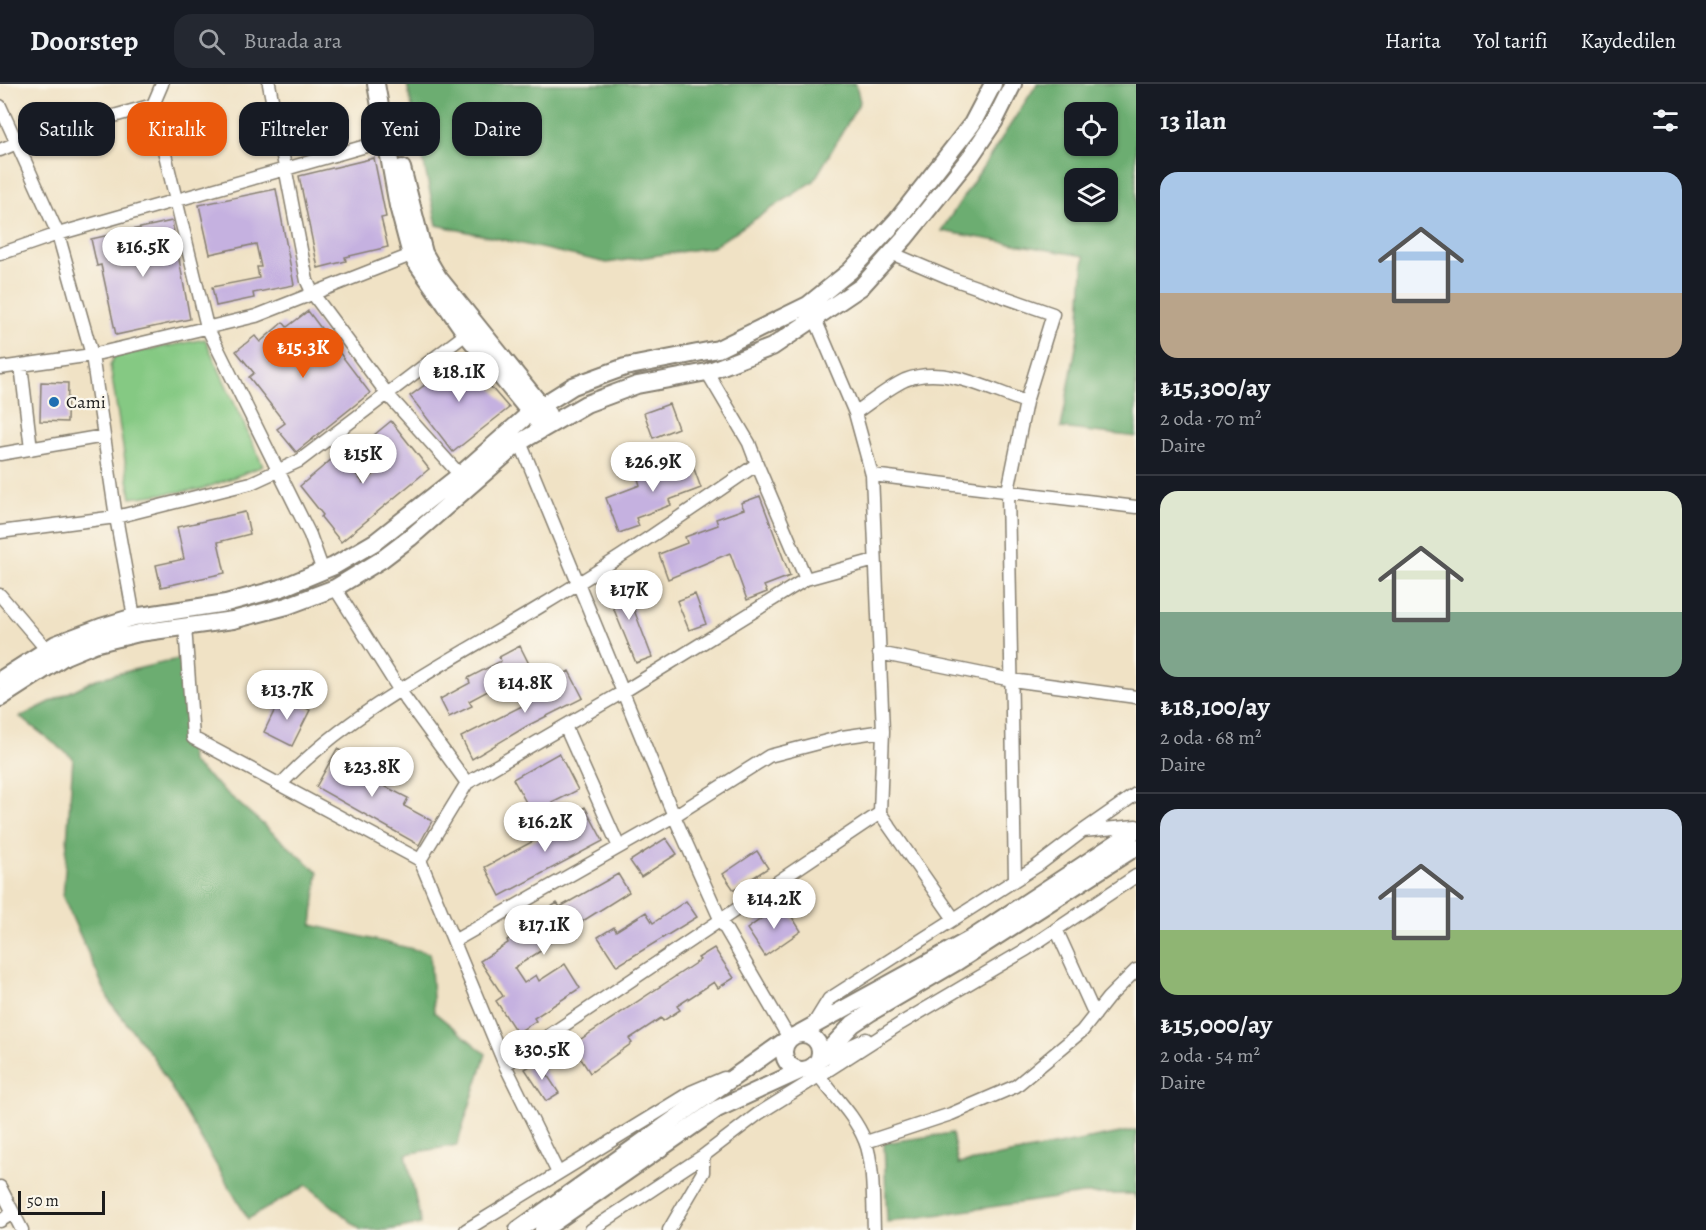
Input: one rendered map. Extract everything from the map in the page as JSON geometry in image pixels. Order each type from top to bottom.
[{"type":"street","points":[[154,102],[162,84]]},
{"type":"street","points":[[269,84],[307,281],[313,294],[388,395],[460,475]]},
{"type":"street","points":[[376,84],[379,102]]},
{"type":"street","points":[[387,84],[397,146],[424,253],[438,277],[549,425]]},
{"type":"street","points":[[0,680],[47,650],[101,627],[134,617],[226,603],[280,588],[323,571],[375,542],[460,475],[536,409],[573,386],[625,367],[718,349],[808,305],[850,271],[897,220],[972,124],[993,84]]},
{"type":"street","points":[[0,698],[65,656],[93,644],[185,626],[233,620],[287,606],[335,588],[381,560],[410,538],[520,442],[586,404],[638,385],[707,372],[772,347],[861,287],[971,156],[994,122],[1013,84]]},
{"type":"street","points":[[0,106],[58,234],[92,355],[134,617]]},
{"type":"street","points":[[0,150],[16,143],[127,112]]},
{"type":"street","points":[[0,254],[175,199],[361,148]]},
{"type":"street","points":[[165,156],[207,327],[310,535],[323,571]]},
{"type":"street","points":[[390,156],[398,206],[411,255],[466,334],[536,409]]},
{"type":"street","points":[[891,253],[950,278],[1053,314],[1026,402],[1008,491],[1015,880]]},
{"type":"street","points":[[0,368],[92,355],[256,316],[411,255]]},
{"type":"street","points":[[815,319],[855,412],[872,475],[883,731],[880,813],[954,919]]},
{"type":"street","points":[[0,532],[116,516],[231,488],[278,471],[299,461],[466,334]]},
{"type":"street","points":[[21,365],[31,448]]},
{"type":"street","points":[[707,372],[749,443],[806,579]]},
{"type":"street","points":[[855,412],[903,381],[929,375],[956,378],[1026,402]]},
{"type":"street","points":[[0,454],[104,436]]},
{"type":"street","points":[[520,442],[674,816],[721,921],[801,1033],[816,1040],[820,1050],[813,1068],[758,1114]]},
{"type":"street","points":[[280,785],[306,758],[400,691],[578,584],[757,464]]},
{"type":"street","points":[[872,475],[1136,507]]},
{"type":"street","points":[[420,860],[467,783],[623,692],[806,579],[875,560]]},
{"type":"street","points":[[335,588],[400,691],[467,783]]},
{"type":"street","points":[[0,595],[47,650]]},
{"type":"street","points":[[185,626],[193,738],[420,860],[505,1065],[558,1173]]},
{"type":"street","points":[[879,653],[1012,680],[1136,697]]},
{"type":"street","points":[[565,726],[619,847]]},
{"type":"street","points":[[454,941],[674,816],[769,756],[842,738],[883,731]]},
{"type":"street","points":[[813,1068],[796,1070],[786,1062],[783,1050],[801,1033],[829,999],[1015,880],[1136,794]]},
{"type":"street","points":[[505,1065],[880,813]]},
{"type":"street","points":[[1083,831],[1136,828]]},
{"type":"street","points":[[518,1230],[801,1033],[971,939],[1136,828]]},
{"type":"street","points":[[591,1230],[703,1156],[758,1114],[813,1068],[853,1024],[958,961],[1136,847]]},
{"type":"street","points":[[543,1230],[717,1109],[813,1068],[900,1024],[1056,929],[1136,876]]},
{"type":"street","points":[[1056,929],[1095,1015]]},
{"type":"street","points":[[866,1143],[951,1114],[1016,1086],[1082,1031],[1136,970]]},
{"type":"street","points":[[466,1230],[692,1092],[750,1067]]},
{"type":"street","points":[[813,1068],[850,1115],[866,1143],[873,1195],[873,1230]]},
{"type":"street","points":[[669,1230],[703,1172],[703,1156]]},
{"type":"street","points":[[0,1187],[22,1230]]},
{"type":"street","points":[[0,1221],[13,1213]]},
{"type":"green space","points":[[407,84],[856,84],[860,102],[814,181],[712,247],[607,263],[437,225],[422,156],[440,156],[440,102],[411,102]]},
{"type":"green space","points":[[1037,84],[1136,84],[1136,437],[1061,428],[1079,331],[1084,256],[941,231]]},
{"type":"green space","points":[[205,339],[263,466],[203,489],[131,498],[110,365],[115,356]]},
{"type":"green space","points":[[182,658],[191,762],[318,872],[312,925],[430,953],[434,1012],[486,1054],[457,1145],[406,1154],[421,1224],[387,1230],[361,1230],[307,1185],[248,1219],[153,1057],[110,1002],[63,897],[73,758],[20,717],[96,679]]},
{"type":"green space","points":[[1136,1130],[1136,1200],[1134,1194],[1083,1194],[887,1222],[884,1143],[952,1133],[958,1164]]},
{"type":"building","points":[[374,158],[386,217],[381,218],[388,247],[345,257],[346,261],[318,268],[299,176]]},
{"type":"building","points":[[276,189],[294,285],[253,293],[254,298],[216,306],[212,287],[259,278],[257,267],[261,267],[256,244],[210,254],[199,205]]},
{"type":"building","points":[[172,221],[190,319],[116,335],[101,265],[97,266],[91,239]]},
{"type":"building","points":[[308,311],[370,393],[296,452],[277,429],[285,423],[249,377],[254,373],[236,351],[255,336],[260,342],[283,322],[287,327]]},
{"type":"building","points":[[464,356],[509,408],[453,452],[410,396]]},
{"type":"building","name":"Cami","points":[[41,382],[68,383],[67,422],[40,421]]},
{"type":"building","points":[[669,404],[678,428],[653,438],[644,413]]},
{"type":"building","points":[[391,421],[429,469],[341,542],[300,486],[339,453],[363,483],[393,459],[374,435]]},
{"type":"building","points":[[689,455],[701,488],[669,500],[671,505],[636,518],[639,526],[619,533],[606,498],[640,485],[638,479],[671,466],[670,462]]},
{"type":"building","points":[[760,496],[790,576],[764,586],[767,592],[747,600],[730,553],[668,579],[659,554],[687,543],[685,537],[718,525],[716,519],[744,509],[741,503]]},
{"type":"building","points":[[245,512],[250,534],[218,542],[225,573],[161,587],[156,565],[184,559],[177,527]]},
{"type":"building","points":[[623,581],[652,657],[636,663],[605,588]]},
{"type":"building","points":[[695,594],[706,624],[689,630],[677,601]]},
{"type":"building","points":[[520,646],[531,668],[469,701],[472,706],[449,717],[440,699],[470,683],[468,678],[501,661],[499,657]]},
{"type":"building","points":[[569,671],[583,698],[527,726],[472,759],[461,737],[526,704],[522,697]]},
{"type":"building","points":[[282,695],[310,710],[292,746],[264,732]]},
{"type":"building","points":[[337,749],[356,758],[351,769],[408,798],[404,806],[432,821],[419,845],[316,787]]},
{"type":"building","points":[[559,753],[578,790],[532,813],[513,779]]},
{"type":"building","points":[[585,807],[603,841],[500,896],[485,867],[571,821],[568,816]]},
{"type":"building","points":[[666,838],[677,854],[641,877],[630,861]]},
{"type":"building","points":[[757,851],[768,868],[734,890],[723,874]]},
{"type":"building","points":[[618,874],[629,892],[540,948],[542,950],[514,968],[524,983],[536,975],[539,981],[565,964],[580,988],[534,1018],[536,1021],[517,1033],[496,1001],[503,996],[480,961],[508,943],[507,940],[539,919],[537,916],[557,903],[560,907]]},
{"type":"building","points":[[686,901],[697,917],[617,966],[598,937],[614,927],[616,931],[646,912],[653,923]]},
{"type":"building","points":[[783,903],[801,931],[765,956],[747,929]]},
{"type":"building","points":[[714,948],[734,978],[718,988],[714,982],[677,1006],[680,1010],[663,1021],[661,1018],[629,1039],[632,1043],[590,1073],[572,1045],[700,960],[698,958]]},
{"type":"building","points":[[538,1061],[559,1093],[546,1101],[525,1069]]},
{"type":"place","name":"Cami","points":[[54,402]]}]
